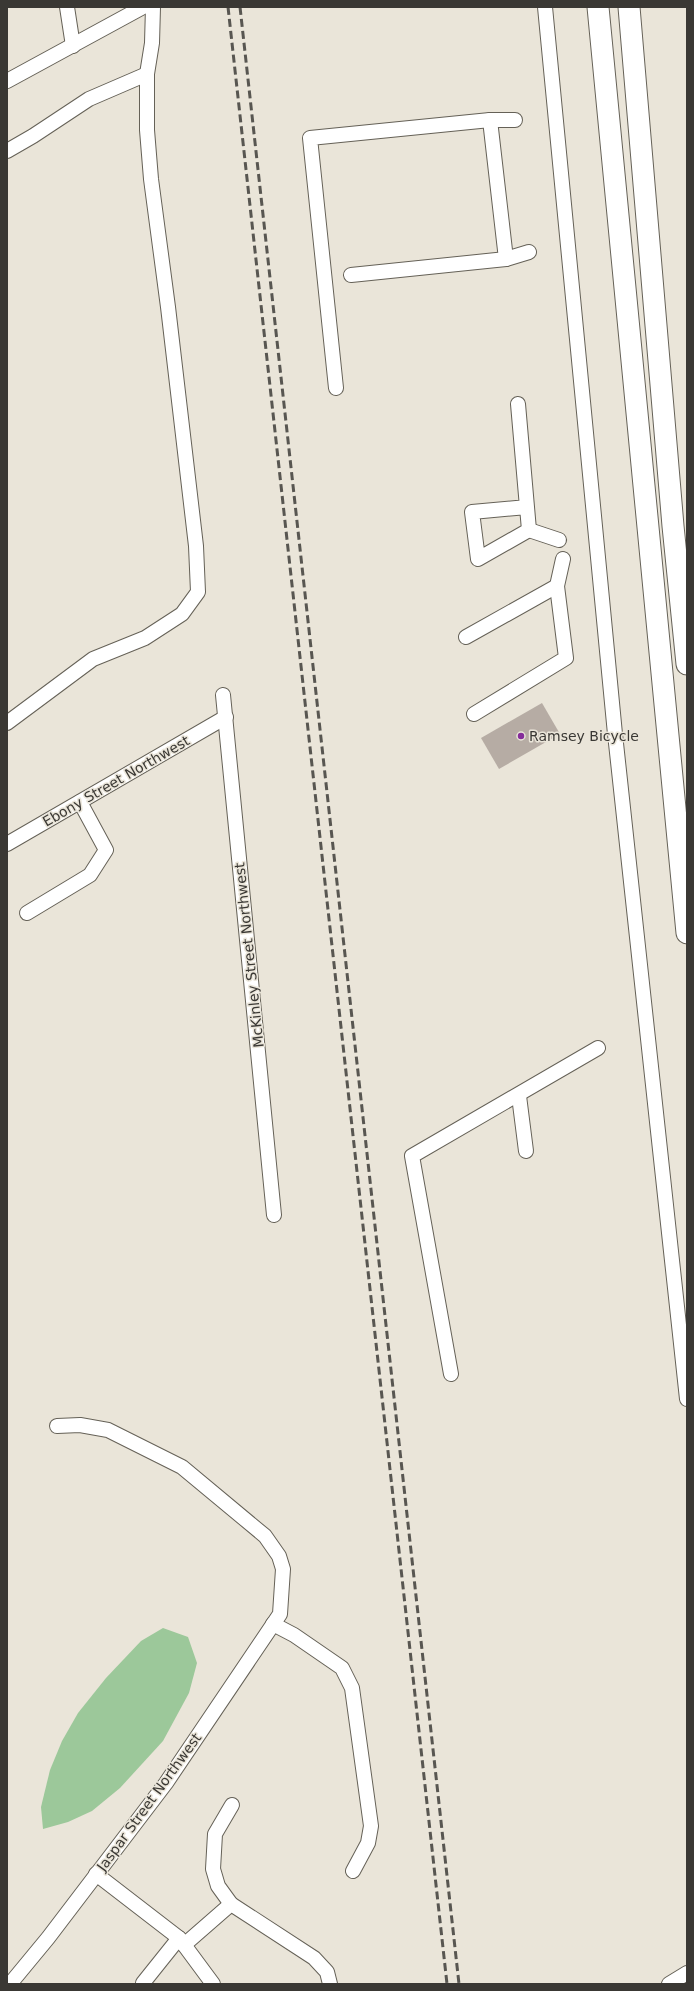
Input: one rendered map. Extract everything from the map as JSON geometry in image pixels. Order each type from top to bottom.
[{"type":"highway","points":[[598,7],[687,933]]},
{"type":"highway","points":[[628,7],[673,526],[687,664]]},
{"type":"street","points":[[67,7],[73,46]]},
{"type":"street","points":[[7,81],[143,7]]},
{"type":"street","points":[[7,723],[94,659],[145,638],[182,614],[198,592],[196,546],[168,307],[151,179],[147,130],[148,74],[152,43],[153,7]]},
{"type":"street","points":[[545,7],[616,742],[687,1399]]},
{"type":"street","points":[[7,151],[33,136],[89,99],[148,74]]},
{"type":"street","points":[[336,388],[310,138],[490,120],[515,120]]},
{"type":"street","points":[[490,120],[506,260]]},
{"type":"street","points":[[351,275],[506,260],[529,252]]},
{"type":"street","points":[[518,404],[529,530]]},
{"type":"street","points":[[527,507],[472,512],[478,559],[529,530],[559,540]]},
{"type":"street","points":[[474,714],[566,658],[557,586],[563,559]]},
{"type":"street","points":[[466,637],[557,586]]},
{"type":"street","name":"McKinley Street Northwest","points":[[224,695],[274,1215]]},
{"type":"street","name":"Ebony Street Northwest","points":[[8,841],[80,802],[226,717]]},
{"type":"street","points":[[27,913],[90,875],[106,850],[80,802]]},
{"type":"street","points":[[451,1374],[412,1156],[519,1096],[598,1048]]},
{"type":"street","points":[[519,1096],[526,1151]]},
{"type":"street","points":[[57,1426],[80,1424],[108,1430],[182,1467],[265,1536],[279,1556],[283,1569],[277,1619],[294,1635],[342,1668],[352,1688],[371,1826],[368,1843],[353,1871]]},
{"type":"street","name":"Jaspar Street Northwest","points":[[10,1984],[166,1783],[277,1619]]},
{"type":"street","points":[[232,1805],[215,1834],[213,1869],[218,1886],[231,1904],[314,1958],[327,1972],[330,1984]]},
{"type":"street","points":[[96,1874],[181,1942],[214,1984]]},
{"type":"street","points":[[142,1984],[181,1942],[231,1904]]},
{"type":"street","points":[[670,1984],[687,1973]]},
{"type":"shaded area","points":[[163,1628],[188,1637],[197,1663],[189,1693],[163,1741],[120,1788],[92,1811],[68,1822],[43,1829],[41,1807],[50,1770],[62,1741],[78,1713],[106,1678],[141,1641]]},
{"type":"building","name":"Ramsey Bicycle","points":[[542,703],[560,734],[499,769],[481,738]]},
{"type":"railway","points":[[228,7],[447,1984]]},
{"type":"railway","points":[[240,7],[459,1984]]},
{"type":"place","name":"Ramsey Bicycle","points":[[521,736]]}]
